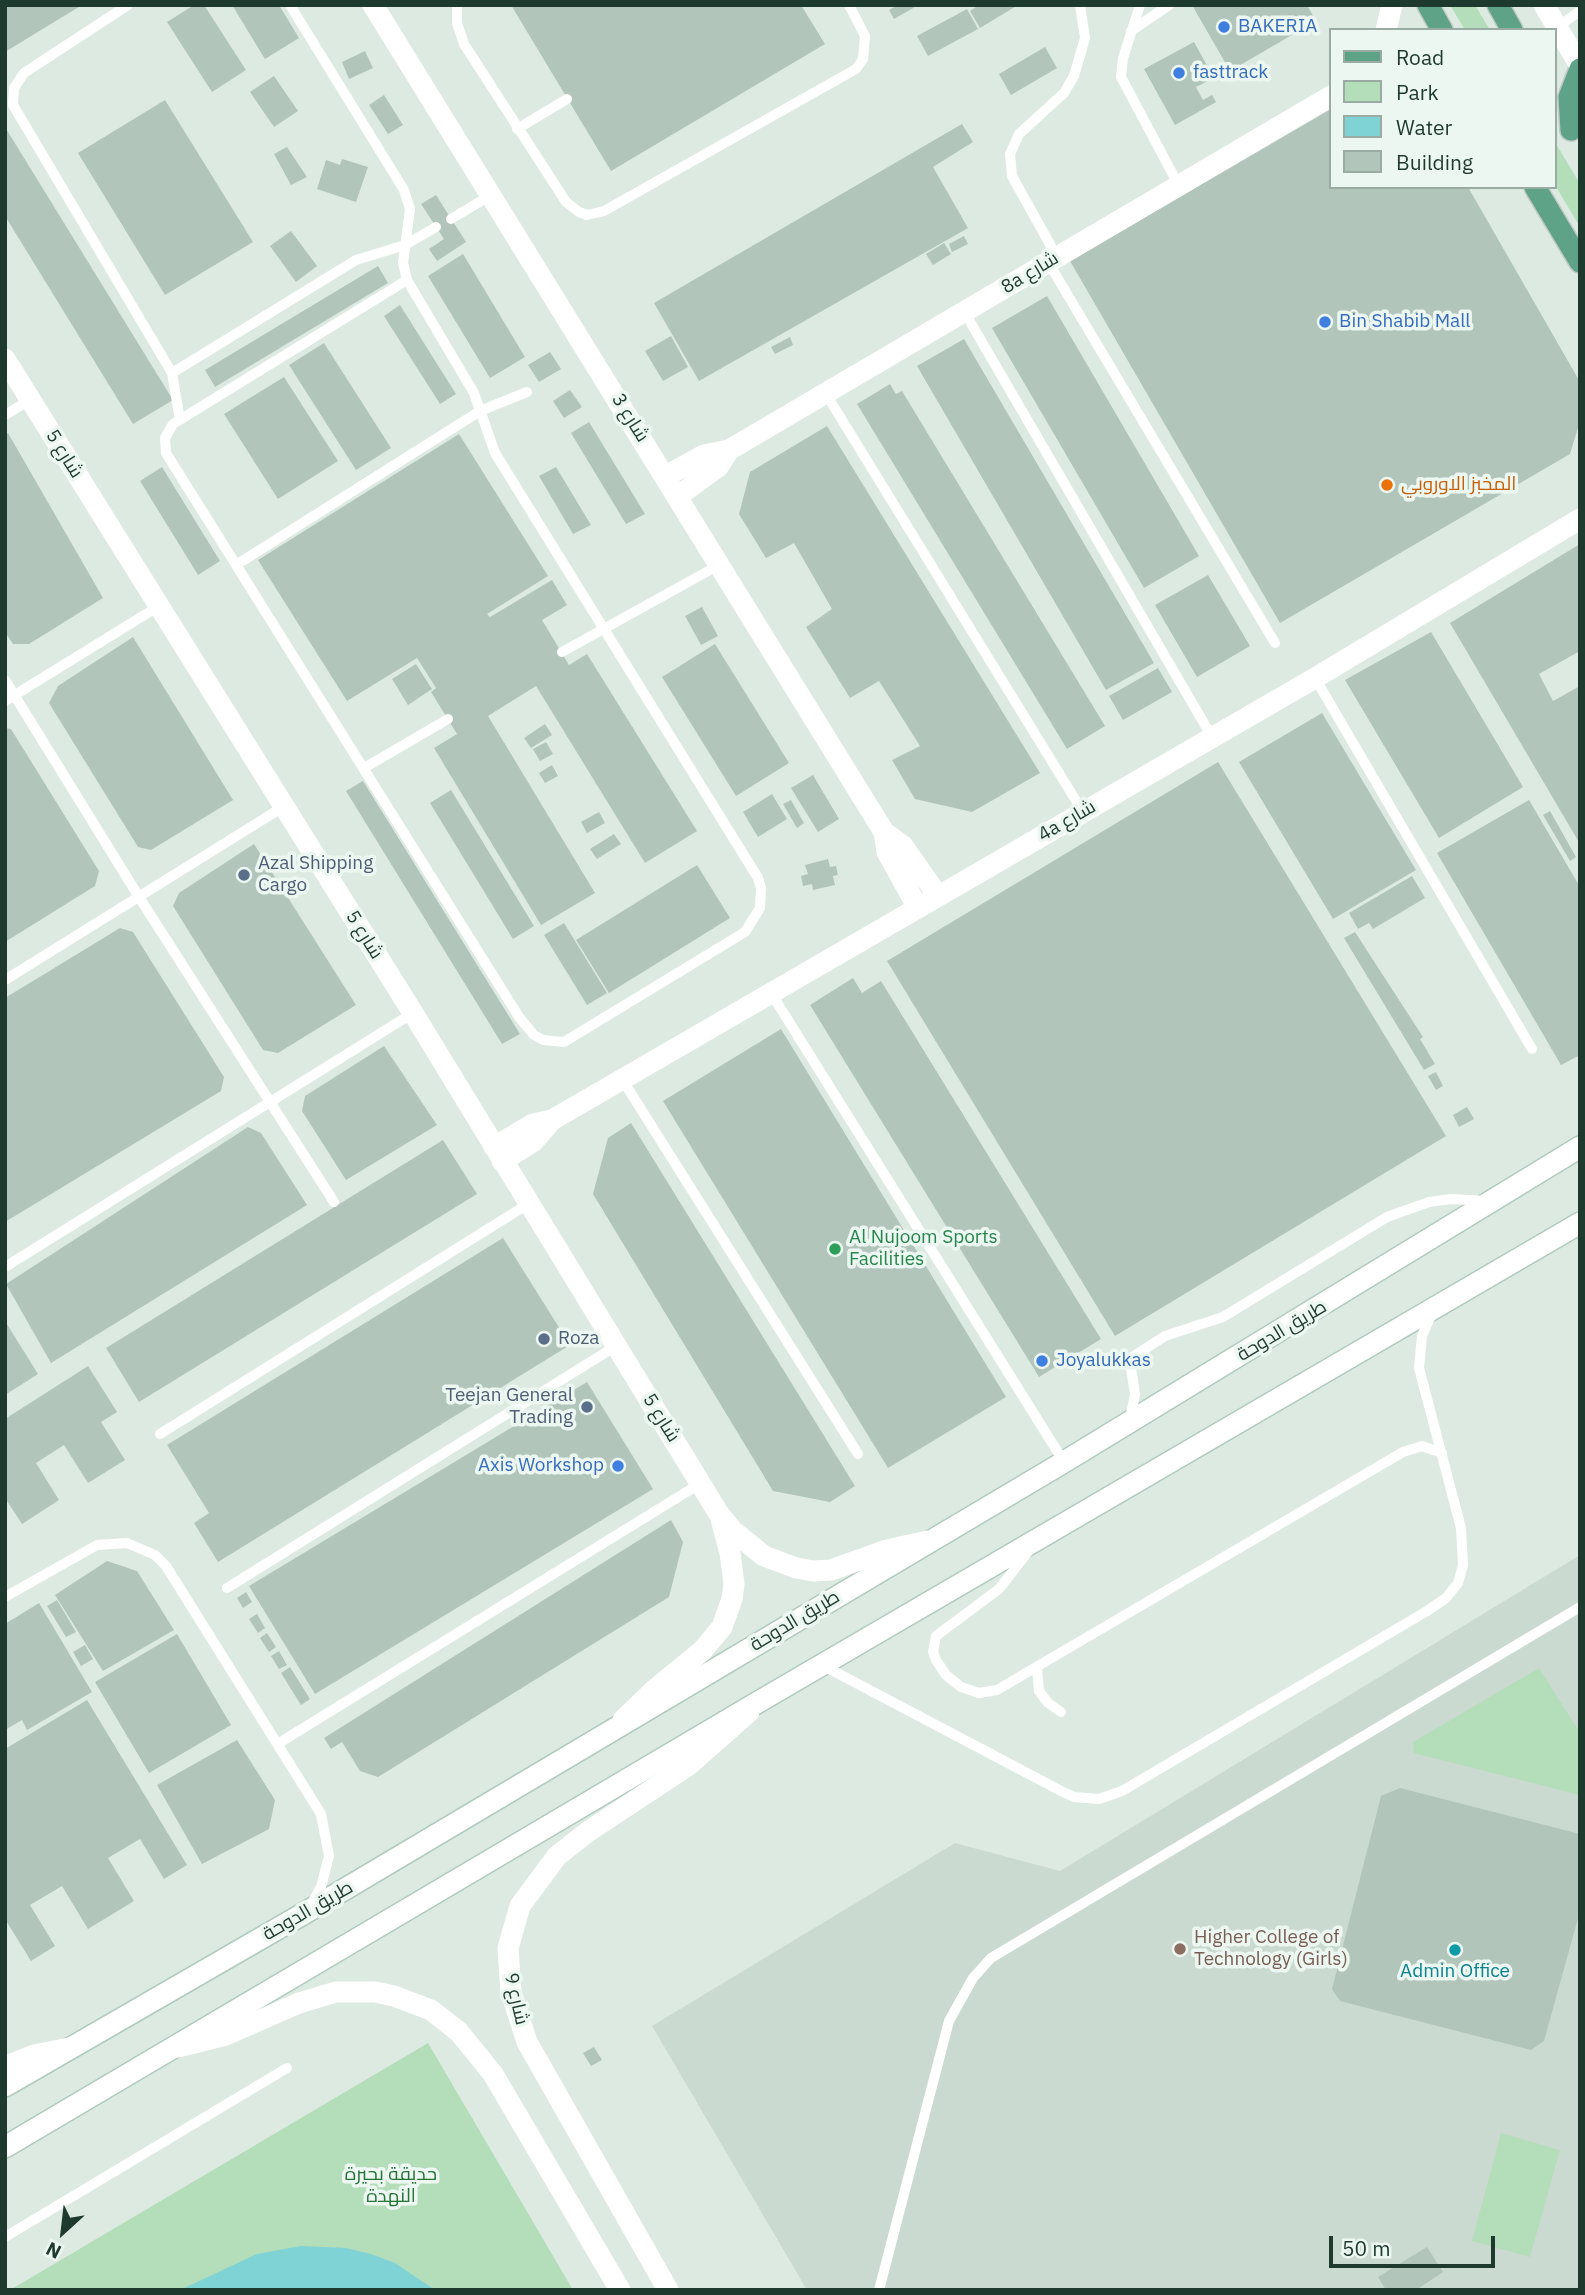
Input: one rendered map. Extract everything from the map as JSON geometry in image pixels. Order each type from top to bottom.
[{"type":"main road","points":[[1428,5],[1441,28]]},
{"type":"main road","points":[[1498,5],[1512,28]]},
{"type":"main road","points":[[1575,137],[1570,97],[1580,67]]},
{"type":"main road","points":[[1557,106],[1575,137]]},
{"type":"main road","points":[[1536,189],[1580,262]]},
{"type":"street","name":"شارع 3","points":[[373,5],[884,832],[903,846],[937,896]]},
{"type":"street","points":[[1386,28],[1392,5]]},
{"type":"street","points":[[1544,5],[1580,67]]},
{"type":"street","name":"8a شارع","points":[[666,476],[704,455],[729,450],[1330,97]]},
{"type":"street","name":"شارع 5","points":[[5,359],[413,1013],[719,1514],[733,1531],[764,1556],[796,1568],[813,1571],[840,1567],[887,1550],[931,1541]]},
{"type":"street","name":"8a شارع","points":[[678,496],[712,472],[729,450]]},
{"type":"street","name":"4a شارع","points":[[498,1154],[534,1141],[552,1120],[1315,678],[1580,519]]},
{"type":"street","name":"شارع 3","points":[[884,832],[887,852],[918,908]]},
{"type":"street","name":"طريق الدوحة","points":[[5,2086],[303,1914],[1127,1425],[1580,1147]]},
{"type":"street","points":[[5,2147],[1036,1539],[1580,1223]]},
{"type":"street","name":"شارع 5","points":[[615,1729],[653,1691],[702,1651],[722,1628],[734,1584],[730,1553],[719,1514]]},
{"type":"street","name":"شارع 9","points":[[668,2290],[527,2042],[511,1992],[508,1948],[520,1906],[557,1856],[589,1831],[688,1765],[760,1701]]},
{"type":"street","points":[[169,2048],[226,2035],[299,2003],[336,1992],[385,1994],[430,2010],[466,2038],[493,2074],[620,2290]]},
{"type":"street","points":[[5,2067],[34,2055],[71,2048]]},
{"type":"lane","points":[[128,5],[24,73],[14,88],[13,105],[172,373],[180,420]]},
{"type":"lane","points":[[290,5],[404,190],[411,222],[403,263],[407,280],[468,381],[495,453],[758,878],[762,898],[757,917],[745,932],[573,1038],[553,1042],[543,1040],[526,1027],[166,453],[168,431],[180,420],[407,280]]},
{"type":"lane","points":[[457,5],[457,23],[464,44],[571,208],[587,215],[604,211],[856,69],[863,59],[865,36],[849,5]]},
{"type":"lane","points":[[1080,5],[1085,38],[1074,76],[1064,93],[1019,134],[1010,154],[1012,176],[1053,259],[1276,643]]},
{"type":"lane","points":[[1140,5],[1121,68],[1124,86],[1178,184]]},
{"type":"lane","points":[[1131,31],[1169,5]]},
{"type":"lane","points":[[1557,27],[1580,11]]},
{"type":"lane","points":[[517,129],[567,99]]},
{"type":"lane","points":[[451,219],[491,195]]},
{"type":"lane","points":[[172,373],[356,260],[405,245],[436,227]]},
{"type":"lane","points":[[965,313],[1212,737]]},
{"type":"lane","points":[[236,565],[480,411],[527,392]]},
{"type":"lane","points":[[827,394],[1083,812]]},
{"type":"lane","points":[[5,415],[30,400]]},
{"type":"lane","points":[[562,652],[719,565]]},
{"type":"lane","points":[[10,698],[159,606]]},
{"type":"lane","points":[[1315,678],[1532,1049]]},
{"type":"lane","points":[[5,680],[10,698],[334,1202]]},
{"type":"lane","points":[[364,768],[448,719]]},
{"type":"lane","points":[[5,981],[283,807]]},
{"type":"lane","points":[[771,993],[1064,1462]]},
{"type":"lane","points":[[5,1267],[413,1013]]},
{"type":"lane","points":[[622,1079],[858,1454]]},
{"type":"lane","points":[[1127,1425],[1135,1394],[1130,1362],[1134,1356],[1166,1336],[1223,1317],[1387,1217],[1407,1208],[1451,1199],[1494,1202]]},
{"type":"lane","points":[[160,1434],[528,1204]]},
{"type":"lane","points":[[822,1665],[1063,1793],[1086,1799],[1111,1796],[1446,1598],[1458,1583],[1464,1547],[1419,1368],[1422,1336],[1435,1307]]},
{"type":"lane","points":[[227,1588],[616,1346]]},
{"type":"lane","points":[[1036,1539],[999,1589],[942,1629],[933,1644],[933,1652],[940,1668],[953,1682],[979,1693],[997,1690],[1403,1452],[1422,1447],[1442,1453]]},
{"type":"lane","points":[[279,1743],[701,1483]]},
{"type":"lane","points":[[5,1597],[97,1545],[120,1543],[142,1548],[155,1556],[177,1581],[321,1814],[329,1856],[321,1887],[303,1914]]},
{"type":"lane","points":[[880,2290],[949,2021],[972,1978],[991,1958],[1580,1607]]},
{"type":"lane","points":[[1037,1668],[1039,1691],[1048,1703],[1061,1712]]},
{"type":"lane","points":[[5,2237],[286,2068]]},
{"type":"shaded area","name":"Higher College of Technology (Girls)","points":[[1580,1555],[1580,2290],[807,2290],[652,2026],[955,1843],[1060,1871]]},
{"type":"green space","points":[[1450,5],[1475,5],[1489,28],[1464,28]]},
{"type":"green space","points":[[1557,145],[1580,184],[1580,227],[1557,188]]},
{"type":"green space","points":[[1539,1668],[1580,1733],[1580,1795],[1414,1753],[1413,1742]]},
{"type":"green space","name":"حديقة بحيرة النهدة","points":[[428,2043],[573,2290],[10,2290]]},
{"type":"green space","points":[[1501,2133],[1560,2150],[1530,2257],[1472,2241]]},
{"type":"water","points":[[301,2246],[346,2248],[371,2254],[395,2263],[435,2290],[180,2290],[257,2254]]},
{"type":"building","points":[[5,5],[82,5],[5,52]]},
{"type":"building","points":[[194,5],[204,5],[246,70],[212,92],[167,22]]},
{"type":"building","points":[[232,5],[279,5],[299,38],[265,59]]},
{"type":"building","points":[[511,5],[801,5],[825,44],[611,171]]},
{"type":"building","points":[[898,5],[915,7],[894,19],[889,10]]},
{"type":"building","points":[[979,5],[1018,5],[980,28],[970,11]]},
{"type":"building","points":[[1192,5],[1307,5],[1316,21],[1230,71]]},
{"type":"building","points":[[967,9],[978,29],[928,56],[917,36]]},
{"type":"building","name":"fasttrack","points":[[1194,42],[1214,78],[1196,87],[1203,100],[1212,95],[1216,102],[1175,125],[1144,69]]},
{"type":"building","points":[[1045,47],[1057,68],[1011,95],[999,74]]},
{"type":"building","points":[[365,51],[373,68],[349,79],[342,62]]},
{"type":"building","points":[[274,76],[298,111],[274,127],[250,92]]},
{"type":"building","points":[[384,95],[403,125],[388,134],[369,105]]},
{"type":"building","points":[[165,100],[253,242],[165,295],[78,153]]},
{"type":"building","name":"Bin Shabib Mall","points":[[1330,110],[1330,189],[1469,189],[1580,382],[1580,421],[1570,454],[1280,623],[1070,261]]},
{"type":"building","points":[[962,124],[973,142],[933,167],[968,228],[699,381],[654,303]]},
{"type":"building","points":[[5,127],[173,400],[133,424],[5,216]]},
{"type":"building","points":[[287,147],[307,177],[291,185],[274,154]]},
{"type":"building","points":[[342,159],[368,167],[356,202],[317,189],[326,160],[340,165]]},
{"type":"building","points":[[436,195],[466,242],[437,261],[429,249],[444,239],[421,204]]},
{"type":"building","points":[[291,231],[317,266],[296,282],[270,246]]},
{"type":"building","points":[[964,236],[968,244],[952,252],[949,244]]},
{"type":"building","points":[[944,243],[951,254],[933,265],[926,254]]},
{"type":"building","points":[[463,254],[525,357],[490,378],[428,276]]},
{"type":"building","points":[[378,266],[388,283],[215,387],[205,370]]},
{"type":"building","points":[[1047,296],[1199,556],[1144,588],[992,328]]},
{"type":"building","points":[[400,305],[456,394],[440,404],[384,316]]},
{"type":"building","points":[[671,336],[688,367],[663,381],[645,351]]},
{"type":"building","points":[[790,337],[793,345],[775,354],[771,347]]},
{"type":"building","points":[[964,339],[1154,663],[1106,690],[917,366]]},
{"type":"building","points":[[324,343],[391,448],[356,470],[289,365]]},
{"type":"building","points":[[550,352],[561,369],[539,382],[528,365]]},
{"type":"building","points":[[284,377],[338,461],[278,499],[224,414]]},
{"type":"building","points":[[890,384],[896,394],[902,391],[1105,726],[1067,749],[857,404]]},
{"type":"building","points":[[570,390],[582,407],[564,418],[553,401]]},
{"type":"building","points":[[589,422],[645,514],[626,524],[571,433]]},
{"type":"building","points":[[827,426],[1040,773],[972,812],[915,799],[892,760],[920,746],[879,681],[850,698],[806,627],[832,609],[794,543],[766,558],[739,514],[750,472]]},
{"type":"building","points":[[8,433],[103,598],[29,644],[13,644],[5,632],[5,435]]},
{"type":"building","points":[[459,434],[548,576],[487,614],[490,617],[552,580],[567,605],[542,620],[569,665],[587,654],[697,831],[645,863],[536,686],[488,716],[595,893],[541,925],[434,748],[457,734],[431,692],[436,688],[417,658],[347,701],[258,560]]},
{"type":"building","points":[[162,467],[220,561],[198,575],[140,481]]},
{"type":"building","points":[[556,467],[591,525],[573,534],[539,476]]},
{"type":"building","points":[[1580,544],[1580,651],[1539,674],[1553,701],[1580,686],[1580,844],[1450,623]]},
{"type":"building","points":[[1208,575],[1250,646],[1197,677],[1155,605]]},
{"type":"building","points":[[702,607],[718,636],[701,645],[685,616]]},
{"type":"building","points":[[1431,632],[1523,787],[1439,838],[1345,680]]},
{"type":"building","points":[[133,637],[233,800],[151,850],[138,847],[49,703],[58,686]]},
{"type":"building","points":[[715,644],[789,763],[736,796],[662,677]]},
{"type":"building","points":[[416,664],[432,689],[408,705],[392,679]]},
{"type":"building","points":[[1158,668],[1172,692],[1123,720],[1109,696]]},
{"type":"building","points":[[1322,713],[1416,870],[1333,919],[1239,762]]},
{"type":"building","points":[[545,724],[552,735],[531,748],[524,738]]},
{"type":"building","points":[[5,728],[11,729],[99,871],[95,886],[5,942]]},
{"type":"building","points":[[546,742],[553,754],[540,761],[533,749]]},
{"type":"building","points":[[1218,762],[1446,1136],[1115,1336],[887,961]]},
{"type":"building","points":[[552,765],[558,776],[545,783],[539,773]]},
{"type":"building","points":[[813,775],[839,819],[818,832],[791,788]]},
{"type":"building","points":[[363,781],[520,1034],[502,1044],[346,791]]},
{"type":"building","points":[[451,790],[534,926],[513,939],[430,803]]},
{"type":"building","points":[[772,794],[787,819],[758,837],[743,812]]},
{"type":"building","points":[[791,800],[804,823],[797,828],[783,804]]},
{"type":"building","points":[[1529,800],[1580,887],[1580,1055],[1561,1065],[1437,853]]},
{"type":"building","points":[[1550,811],[1576,857],[1570,861],[1543,815]]},
{"type":"building","points":[[599,812],[605,823],[587,833],[581,822]]},
{"type":"building","points":[[614,834],[621,844],[597,859],[590,849]]},
{"type":"building","points":[[254,844],[356,1005],[278,1053],[263,1050],[173,906],[179,893]]},
{"type":"building","points":[[828,859],[830,867],[836,866],[838,875],[833,876],[835,885],[813,890],[812,884],[803,886],[801,876],[808,874],[805,865]]},
{"type":"building","points":[[697,865],[730,918],[609,993],[576,940]]},
{"type":"building","points":[[1412,876],[1425,898],[1373,929],[1369,923],[1358,929],[1349,913]]},
{"type":"building","points":[[564,923],[607,993],[587,1005],[544,935]]},
{"type":"building","points":[[120,928],[133,932],[224,1077],[221,1091],[5,1222],[5,998]]},
{"type":"building","points":[[1355,932],[1423,1037],[1420,1039],[1435,1064],[1424,1070],[1344,938]]},
{"type":"building","points":[[853,978],[862,993],[881,981],[1101,1339],[1039,1377],[810,1005]]},
{"type":"building","name":"Al Nujoom Sports Facilities","points":[[781,1029],[1006,1397],[888,1468],[663,1101]]},
{"type":"building","points":[[384,1046],[437,1125],[346,1180],[302,1111],[305,1096]]},
{"type":"building","points":[[1436,1072],[1443,1086],[1436,1090],[1428,1076]]},
{"type":"building","points":[[1467,1107],[1474,1119],[1459,1127],[1453,1115]]},
{"type":"building","points":[[631,1123],[855,1486],[830,1502],[773,1491],[593,1194],[608,1138]]},
{"type":"building","points":[[248,1127],[261,1133],[307,1205],[51,1363],[6,1284]]},
{"type":"building","points":[[443,1140],[477,1194],[139,1402],[106,1348]]},
{"type":"building","points":[[503,1238],[570,1345],[218,1562],[194,1523],[209,1513],[167,1445]]},
{"type":"building","points":[[5,1321],[38,1374],[5,1395]]},
{"type":"building","points":[[88,1366],[117,1412],[101,1422],[125,1460],[88,1483],[64,1445],[36,1463],[59,1500],[22,1524],[5,1498],[5,1419]]},
{"type":"building","points":[[587,1382],[653,1489],[315,1694],[249,1586]]},
{"type":"building","points":[[671,1520],[683,1542],[669,1597],[378,1777],[360,1771],[342,1742],[331,1749],[324,1738]]},
{"type":"building","points":[[107,1561],[137,1571],[174,1630],[103,1671],[55,1595]]},
{"type":"building","points":[[246,1592],[252,1602],[243,1608],[237,1598]]},
{"type":"building","points":[[57,1600],[76,1632],[66,1637],[47,1606]]},
{"type":"building","points":[[39,1603],[92,1692],[27,1730],[22,1720],[5,1730],[5,1624]]},
{"type":"building","points":[[257,1614],[265,1628],[258,1633],[249,1619]]},
{"type":"building","points":[[267,1633],[276,1647],[269,1652],[260,1638]]},
{"type":"building","points":[[177,1634],[231,1725],[149,1773],[95,1682]]},
{"type":"building","points":[[85,1645],[93,1659],[81,1666],[73,1652]]},
{"type":"building","points":[[279,1651],[287,1665],[279,1669],[271,1656]]},
{"type":"building","points":[[290,1667],[310,1699],[301,1705],[281,1673]]},
{"type":"building","points":[[87,1700],[187,1865],[164,1879],[140,1839],[108,1858],[134,1901],[88,1929],[62,1886],[30,1905],[55,1946],[31,1961],[5,1919],[5,1749]]},
{"type":"building","points":[[237,1740],[275,1800],[269,1829],[202,1864],[157,1785]]},
{"type":"building","name":"Admin Office","points":[[1400,1788],[1580,1834],[1580,1911],[1544,2041],[1531,2050],[1340,2001],[1332,1989],[1381,1796]]},
{"type":"building","points":[[594,2047],[602,2060],[591,2066],[583,2053]]},
{"type":"building","points":[[1427,2247],[1443,2272],[1416,2290],[1386,2290],[1378,2277]]},
{"type":"place","name":"BAKERIA","points":[[1224,27]]},
{"type":"place","name":"fasttrack","points":[[1179,73]]},
{"type":"place","name":"Bin Shabib Mall","points":[[1325,322]]},
{"type":"place","name":"المخبز الاوروبي","points":[[1387,485]]},
{"type":"place","name":"Azal Shipping Cargo","points":[[244,875]]},
{"type":"place","name":"Al Nujoom Sports Facilities","points":[[835,1249]]},
{"type":"place","name":"Roza","points":[[544,1339]]},
{"type":"place","name":"Joyalukkas","points":[[1042,1361]]},
{"type":"place","name":"Teejan General Trading","points":[[587,1407]]},
{"type":"place","name":"Axis Workshop","points":[[618,1466]]},
{"type":"place","name":"Higher College of Technology (Girls)","points":[[1180,1949]]},
{"type":"place","name":"Admin Office","points":[[1455,1950]]}]
